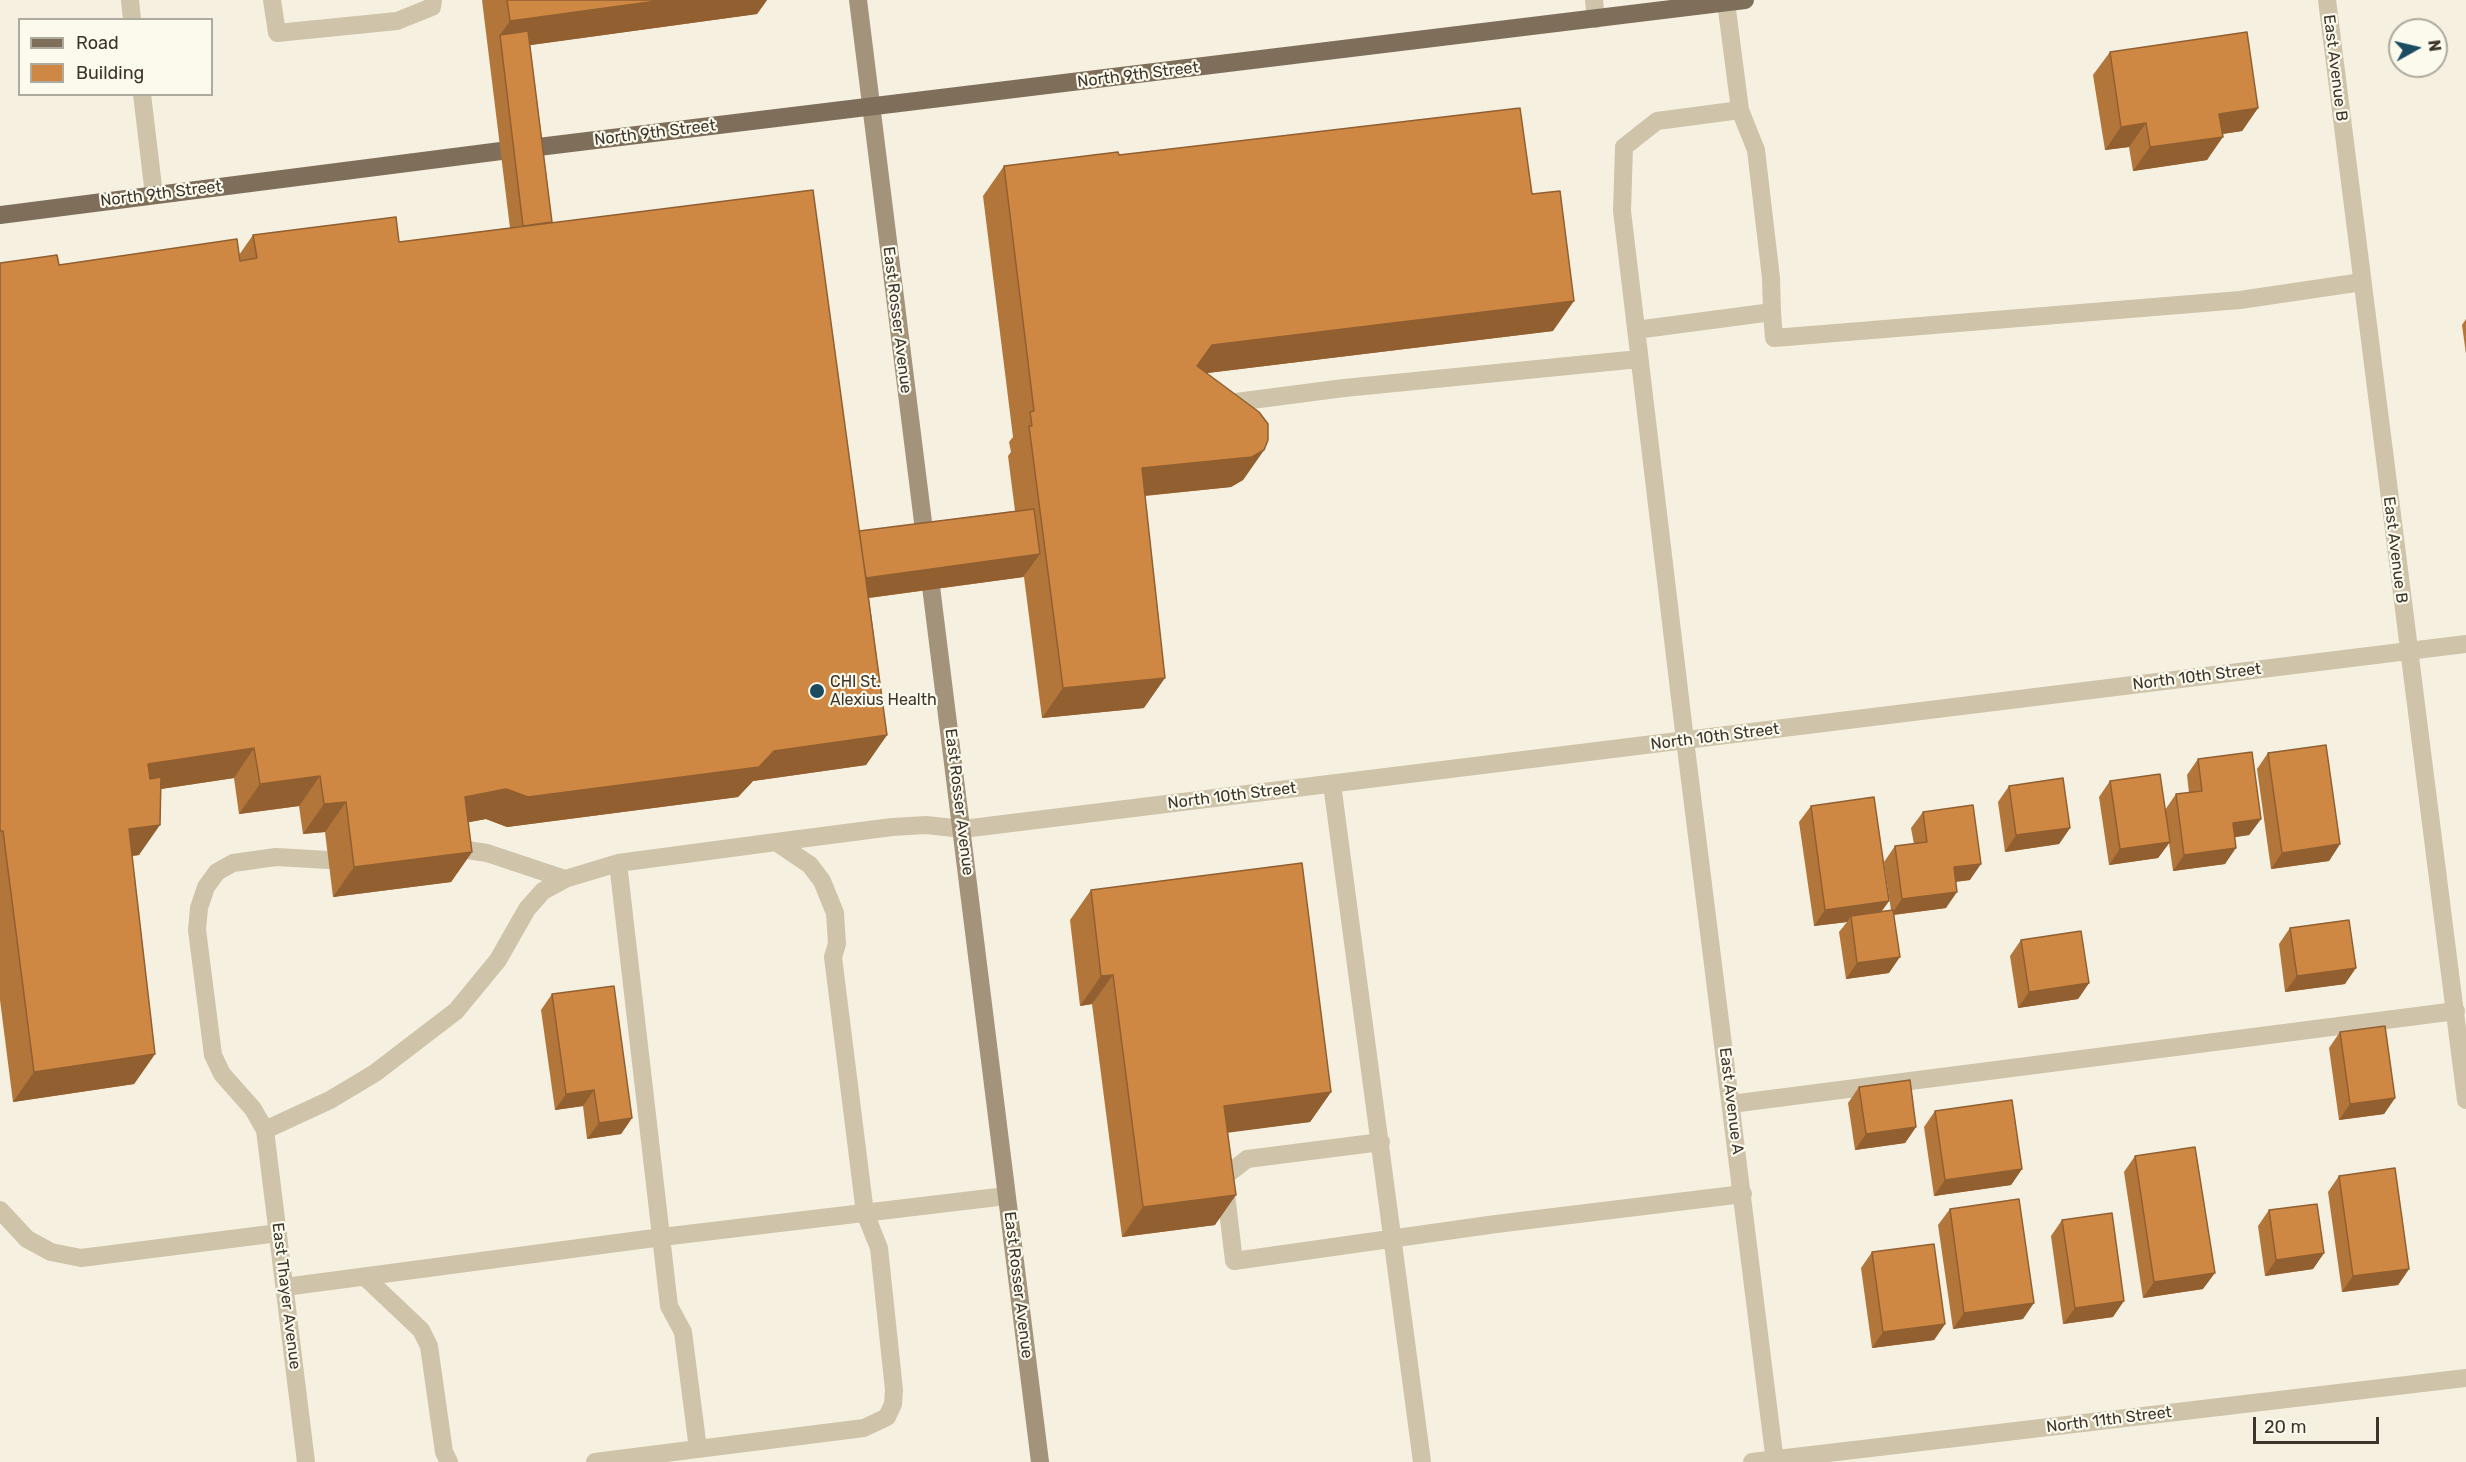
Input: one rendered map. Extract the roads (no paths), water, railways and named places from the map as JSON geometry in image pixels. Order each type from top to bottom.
[{"type":"main road","name":"North 9th Street","points":[[530,148],[1745,0]]},
{"type":"main road","name":"North 9th Street","points":[[0,215],[501,152]]},
{"type":"street","points":[[130,0],[132,18]]},
{"type":"street","points":[[272,0],[276,33],[397,21],[432,7],[433,0]]},
{"type":"street","name":"East Rosser Avenue","points":[[858,0],[1040,1462]]},
{"type":"street","points":[[1594,0],[1596,19]]},
{"type":"street","name":"East Avenue B","points":[[2327,0],[2466,1100]]},
{"type":"street","points":[[1726,2],[1740,110],[1756,150],[1771,278],[1774,338],[2240,300],[2362,282]]},
{"type":"street","points":[[142,96],[154,195]]},
{"type":"street","name":"East Avenue A","points":[[1740,110],[1657,121],[1624,147],[1622,211],[1775,1461]]},
{"type":"street","points":[[1636,330],[1772,312]]},
{"type":"street","points":[[1205,406],[1344,388],[1639,359]]},
{"type":"street","name":"North 10th Street","points":[[265,1130],[330,1100],[418,1043],[479,986],[498,960],[527,909],[543,891],[565,879],[618,863],[892,827],[926,825],[963,829],[2466,644]]},
{"type":"street","points":[[1332,784],[1422,1462]]},
{"type":"street","points":[[595,1462],[864,1428],[887,1417],[893,1404],[894,1390],[879,1248],[865,1213],[833,957],[837,944],[835,913],[822,880],[810,865],[776,842]]},
{"type":"street","points":[[447,847],[487,853],[565,879]]},
{"type":"street","points":[[265,1130],[253,1109],[222,1074],[213,1055],[197,930],[199,908],[206,887],[217,872],[233,863],[276,857],[328,860]]},
{"type":"street","points":[[618,863],[669,1306],[683,1332],[698,1449]]},
{"type":"street","points":[[1731,1104],[2456,1011]]},
{"type":"street","name":"East Thayer Avenue","points":[[265,1130],[306,1462]]},
{"type":"street","points":[[1381,1142],[1247,1159],[1224,1177],[1234,1261],[1743,1194]]},
{"type":"street","points":[[285,1287],[662,1237],[1006,1196]]},
{"type":"street","points":[[0,1210],[27,1239],[51,1252],[81,1258],[278,1233]]},
{"type":"street","points":[[366,1276],[421,1330],[429,1346],[434,1364],[444,1452],[448,1462]]},
{"type":"street","name":"North 11th Street","points":[[1752,1462],[2466,1378]]},
{"type":"place","name":"CHI St. Alexius Health","points":[[817,691]]}]
